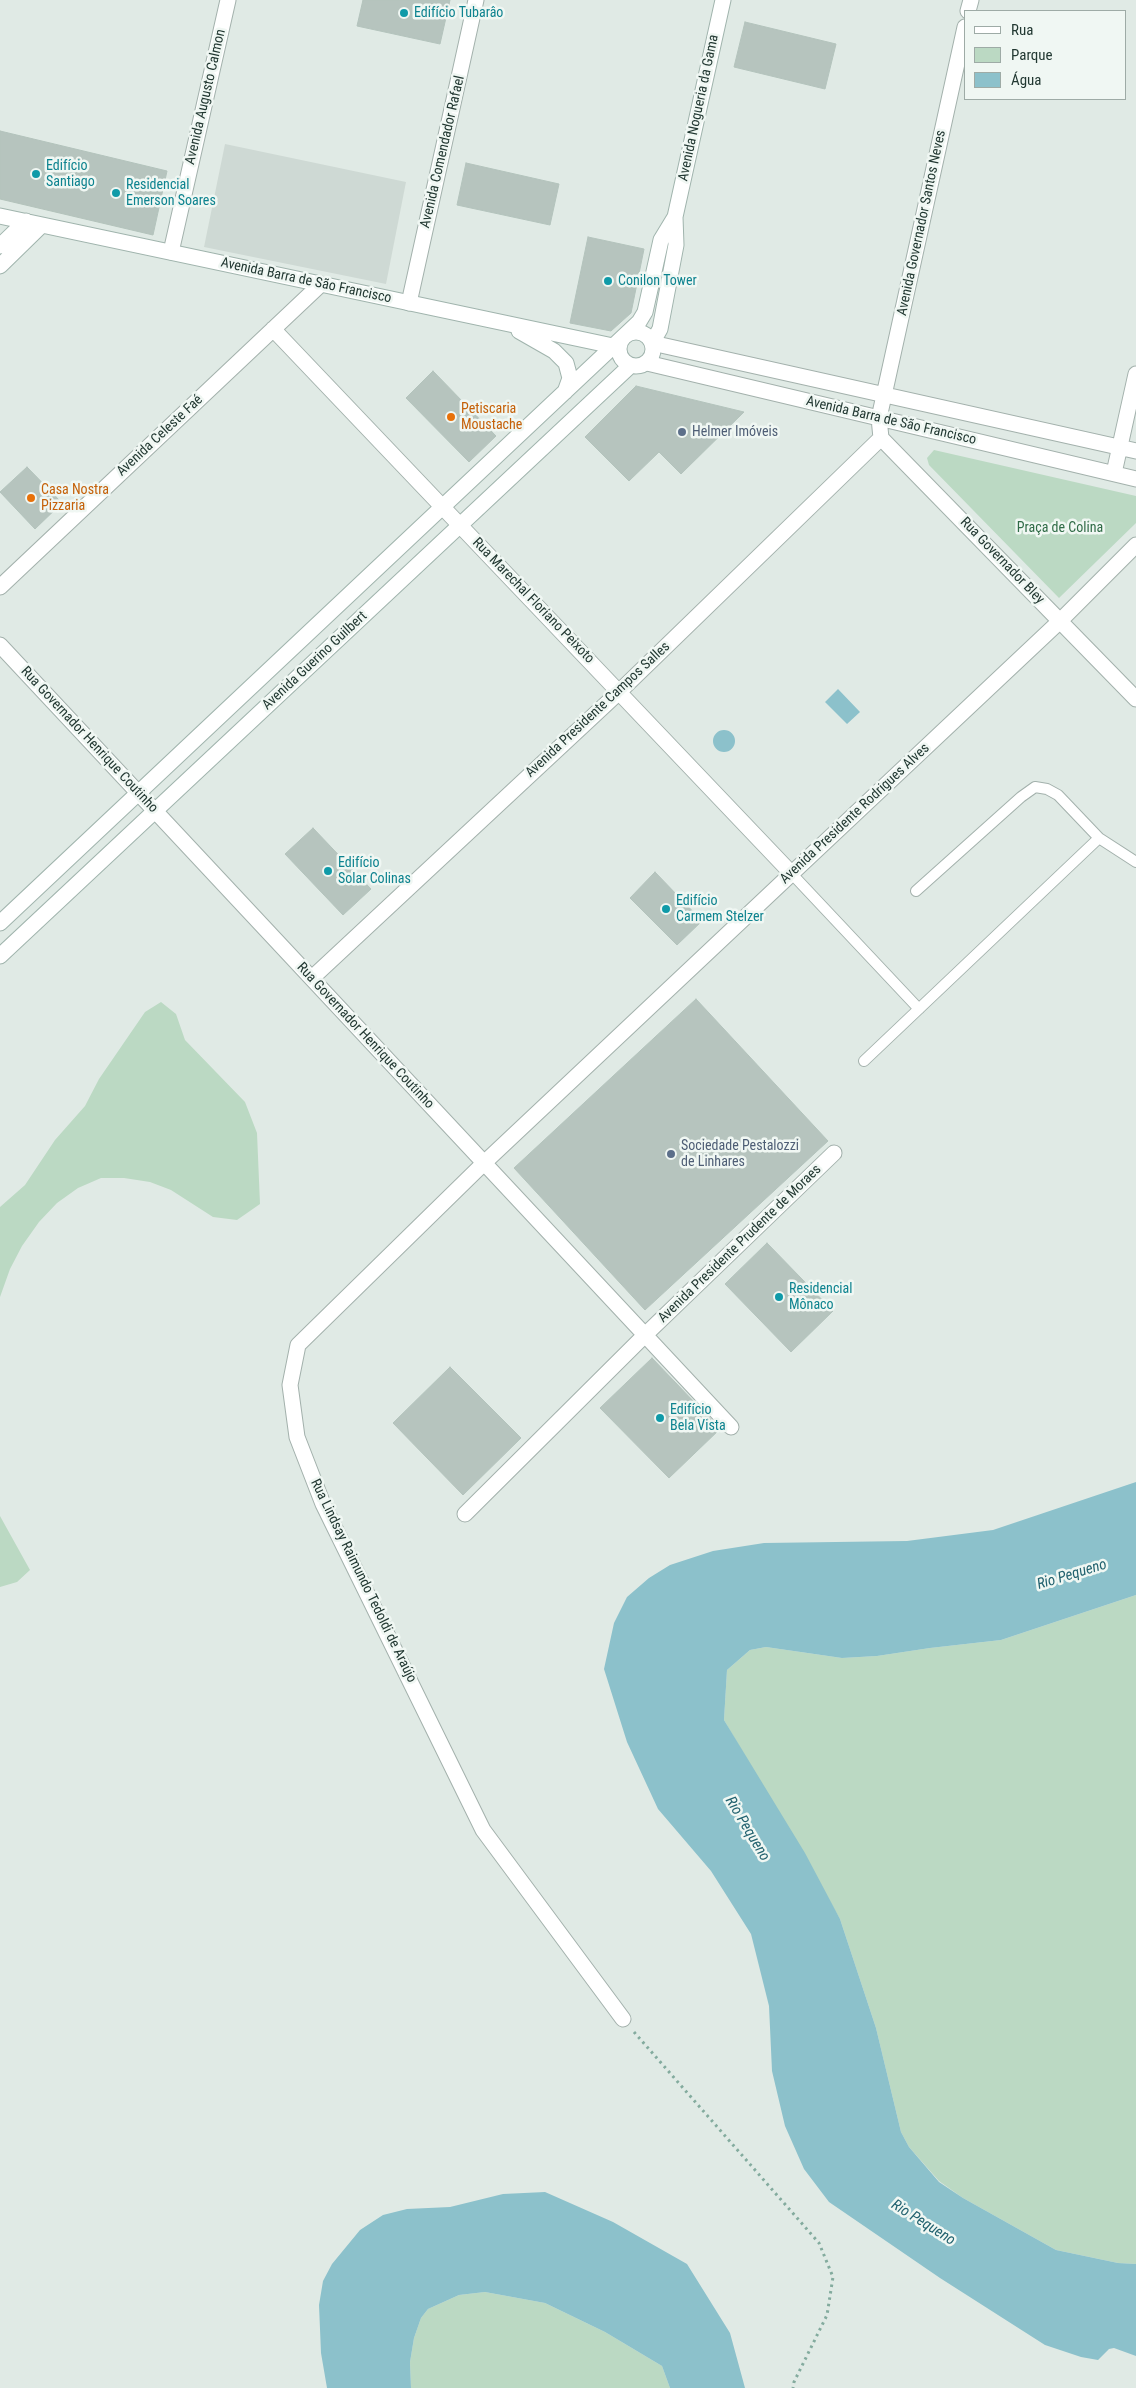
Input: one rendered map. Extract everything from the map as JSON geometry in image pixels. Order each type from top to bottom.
[{"type":"street","name":"Avenida Augusto Calmon","points":[[171,252],[228,0]]},
{"type":"street","name":"Avenida Comendador Rafael","points":[[409,303],[476,0]]},
{"type":"street","name":"Avenida Nogueria da Gama","points":[[652,343],[660,329],[676,245],[675,217],[722,0]]},
{"type":"street","name":"Avenida Governador Santos Neves","points":[[879,418],[964,32]]},
{"type":"street","name":"Avenida Barra de São Francisco","points":[[0,216],[505,323],[618,341]]},
{"type":"street","name":"Avenida Nogueria da Gama","points":[[618,341],[639,322],[645,312],[661,240],[675,217]]},
{"type":"street","points":[[0,246],[26,221]]},
{"type":"street","points":[[0,266],[42,225]]},
{"type":"street","name":"Avenida Celeste Faé","points":[[0,587],[321,284]]},
{"type":"street","points":[[505,323],[554,351],[566,363],[570,378],[565,392]]},
{"type":"street","name":"Rua Marechal Floriano Peixoto","points":[[274,329],[792,874]]},
{"type":"street","points":[[634,332],[640,332],[652,343],[653,354],[646,363],[636,367],[630,366],[618,353],[620,341],[618,341],[634,332]]},
{"type":"street","name":"Avenida Guerino Guilbert","points":[[0,923],[618,341]]},
{"type":"street","name":"Avenida Barra de São Francisco","points":[[652,343],[1136,451]]},
{"type":"street","name":"Avenida Barra de São Francisco","points":[[646,363],[1136,479]]},
{"type":"street","name":"Avenida Guerino Guilbert","points":[[0,956],[630,366]]},
{"type":"street","points":[[1114,473],[1136,374]]},
{"type":"street","points":[[879,418],[881,438]]},
{"type":"street","name":"Rua Governador Bley","points":[[881,438],[1136,699]]},
{"type":"street","name":"Avenida Presidente Campos Salles","points":[[312,978],[619,692],[881,438]]},
{"type":"street","name":"Avenida Presidente Rodrigues Alves","points":[[484,1163],[1060,621],[1136,545]]},
{"type":"street","name":"Rua Governador Henrique Coutinho","points":[[0,645],[731,1427]]},
{"type":"street","name":"Avenida Presidente Prudente de Moraes","points":[[465,1514],[645,1335],[834,1153]]},
{"type":"street","name":"Rua Lindsay Raimundo Tedoldi de Araújo","points":[[484,1163],[298,1345],[290,1385],[297,1437],[323,1504],[483,1830],[623,2019]]},
{"type":"lane","points":[[916,892],[1021,797],[1036,788],[1047,789],[1058,796],[1099,838],[1136,862]]},
{"type":"lane","points":[[864,1061],[1099,838]]},
{"type":"lane","points":[[792,874],[919,1008]]},
{"type":"path","points":[[623,2019],[819,2244],[833,2277],[827,2315],[794,2382],[793,2388]]},
{"type":"shaded area","points":[[225,144],[406,182],[386,284],[204,247]]},
{"type":"green space","name":"Praça de Colina","points":[[934,450],[1136,496],[1136,523],[1059,598],[929,465],[927,458]]},
{"type":"green space","points":[[161,1002],[176,1014],[185,1040],[245,1102],[257,1133],[260,1204],[237,1220],[213,1217],[171,1190],[150,1182],[124,1178],[101,1178],[78,1188],[57,1203],[39,1222],[22,1246],[10,1269],[0,1297],[0,1207],[25,1185],[55,1140],[85,1106],[99,1079],[145,1012]]},
{"type":"green space","points":[[0,1516],[30,1570],[17,1582],[0,1587]]},
{"type":"green space","points":[[1136,1595],[1136,2264],[1118,2263],[1056,2250],[963,2198],[939,2181],[909,2147],[901,2132],[876,2028],[840,1919],[724,1720],[727,1670],[750,1650],[766,1647],[842,1658],[877,1656],[1001,1640]]},
{"type":"green space","points":[[485,2292],[545,2303],[605,2332],[662,2366],[670,2388],[411,2388],[410,2362],[414,2338],[421,2318],[428,2309],[459,2295]]},
{"type":"water","points":[[838,689],[860,712],[847,724],[825,702]]},
{"type":"water","points":[[724,730],[732,733],[735,741],[732,749],[724,752],[716,749],[713,741],[716,733]]},
{"type":"water","name":"Rio Pequeno","points":[[1136,1482],[1136,1595],[1001,1640],[877,1656],[842,1658],[766,1647],[750,1650],[727,1670],[724,1720],[805,1853],[840,1919],[876,2028],[901,2132],[909,2147],[939,2182],[963,2198],[1056,2250],[1118,2263],[1136,2264],[1136,2356],[1114,2348],[1109,2349],[1098,2360],[1081,2357],[1045,2345],[940,2278],[829,2202],[804,2169],[785,2126],[772,2071],[769,2006],[751,1934],[711,1871],[658,1809],[627,1742],[604,1669],[614,1623],[627,1597],[649,1578],[670,1565],[713,1551],[764,1543],[907,1541],[993,1530]]},
{"type":"water","points":[[545,2192],[613,2222],[687,2264],[730,2333],[745,2388],[670,2388],[662,2366],[605,2332],[545,2303],[485,2292],[459,2295],[428,2309],[421,2318],[414,2338],[410,2362],[411,2388],[327,2388],[321,2353],[319,2305],[323,2281],[332,2264],[360,2230],[383,2215],[407,2209],[450,2207],[503,2194]]},
{"type":"building","name":"Edifício Tubarâo","points":[[363,0],[450,0],[440,44],[357,26]]},
{"type":"building","points":[[745,22],[836,44],[825,89],[734,67]]},
{"type":"building","points":[[0,131],[167,171],[153,235],[0,199]]},
{"type":"building","points":[[466,163],[559,184],[550,225],[457,205]]},
{"type":"building","name":"Conilon Tower","points":[[588,237],[644,249],[631,313],[611,331],[570,323]]},
{"type":"building","name":"Petiscaria Moustache","points":[[433,371],[496,436],[469,462],[406,398]]},
{"type":"building","name":"Helmer Imóveis","points":[[636,386],[744,412],[681,474],[659,452],[629,481],[585,437]]},
{"type":"building","name":"Casa Nostra Pizzaria","points":[[27,467],[62,503],[35,529],[0,492]]},
{"type":"building","name":"Edifício Solar Colinas","points":[[313,828],[371,889],[343,915],[285,854]]},
{"type":"building","name":"Edifício Carmem Stelzer","points":[[655,872],[702,921],[677,945],[630,898]]},
{"type":"building","name":"Sociedade Pestalozzi de Linhares","points":[[696,999],[828,1141],[645,1310],[514,1168]]},
{"type":"building","name":"Residencial Mônaco","points":[[767,1243],[833,1311],[791,1352],[725,1284]]},
{"type":"building","name":"Edifício Bela Vista","points":[[652,1358],[720,1429],[669,1478],[600,1408]]},
{"type":"building","points":[[450,1367],[521,1438],[463,1495],[393,1423]]},
{"type":"place","name":"Edifício Tubarâo","points":[[404,13]]},
{"type":"place","name":"Edifício Santiago","points":[[36,174]]},
{"type":"place","name":"Residencial Emerson Soares","points":[[116,193]]},
{"type":"place","name":"Conilon Tower","points":[[608,281]]},
{"type":"place","name":"Petiscaria Moustache","points":[[451,417]]},
{"type":"place","name":"Helmer Imóveis","points":[[682,432]]},
{"type":"place","name":"Casa Nostra Pizzaria","points":[[31,498]]},
{"type":"place","name":"Edifício Solar Colinas","points":[[328,871]]},
{"type":"place","name":"Edifício Carmem Stelzer","points":[[666,909]]},
{"type":"place","name":"Sociedade Pestalozzi de Linhares","points":[[671,1154]]},
{"type":"place","name":"Residencial Mônaco","points":[[779,1297]]},
{"type":"place","name":"Edifício Bela Vista","points":[[660,1418]]}]
